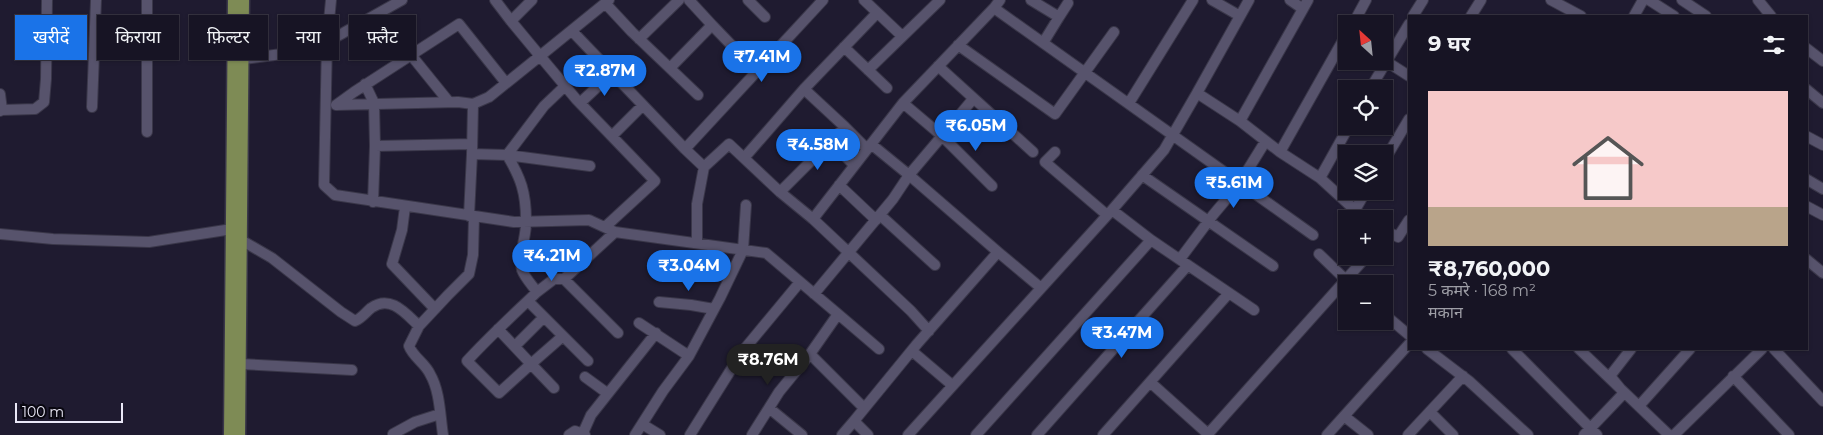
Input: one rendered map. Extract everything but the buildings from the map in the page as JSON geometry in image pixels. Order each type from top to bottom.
[{"type":"main road","points":[[234,0],[235,15]]},
{"type":"main road","points":[[242,15],[243,0]]},
{"type":"main road","points":[[230,435],[232,230],[238,60]]},
{"type":"main road","points":[[238,60],[241,240],[239,435]]},
{"type":"street","points":[[0,94],[1,110],[35,109],[44,102],[47,0]]},
{"type":"street","points":[[92,107],[96,0]]},
{"type":"street","points":[[147,132],[148,0]]},
{"type":"street","points":[[330,15],[331,0]]},
{"type":"street","points":[[382,0],[382,11]]},
{"type":"street","points":[[339,35],[402,0]]},
{"type":"street","points":[[495,0],[580,103],[655,181],[605,227]]},
{"type":"street","points":[[511,21],[532,0]]},
{"type":"street","points":[[639,39],[679,0]]},
{"type":"street","points":[[689,0],[738,52]]},
{"type":"street","points":[[748,0],[765,17]]},
{"type":"street","points":[[686,149],[823,0]]},
{"type":"street","points":[[865,0],[902,36]]},
{"type":"street","points":[[868,70],[940,0]]},
{"type":"street","points":[[1031,0],[1059,18]]},
{"type":"street","points":[[1129,103],[1193,0]]},
{"type":"street","points":[[1212,0],[1240,16]]},
{"type":"street","points":[[908,435],[1164,150],[1249,0]]},
{"type":"street","points":[[1240,121],[1306,4],[1290,0]]},
{"type":"street","points":[[1358,15],[1366,0]]},
{"type":"street","points":[[1414,15],[1423,0]]},
{"type":"street","points":[[1472,15],[1481,0]]},
{"type":"street","points":[[1551,0],[1579,15]]},
{"type":"street","points":[[1635,15],[1643,0]]},
{"type":"street","points":[[1649,0],[1672,15]]},
{"type":"street","points":[[1684,0],[1705,15]]},
{"type":"street","points":[[1758,0],[1769,15]]},
{"type":"street","points":[[325,105],[449,102],[473,104],[489,97],[607,1],[639,39],[698,95]]},
{"type":"street","points":[[812,219],[903,103],[997,4],[1043,42],[1173,134],[1239,184],[1313,235]]},
{"type":"street","points":[[1043,42],[1068,4]]},
{"type":"street","points":[[744,158],[804,89],[877,13]]},
{"type":"street","points":[[416,52],[459,24],[506,83]]},
{"type":"street","points":[[670,68],[712,25]]},
{"type":"street","points":[[1393,48],[1408,26]]},
{"type":"street","points":[[572,31],[704,168]]},
{"type":"street","points":[[958,45],[1055,114],[1114,32]]},
{"type":"street","points":[[844,47],[887,88]]},
{"type":"street","points":[[1280,152],[1338,49]]},
{"type":"street","points":[[1808,50],[1823,61]]},
{"type":"street","points":[[326,60],[324,185],[335,196],[514,222],[589,220],[615,232],[766,253],[879,349]]},
{"type":"street","points":[[336,105],[403,60]]},
{"type":"street","points":[[415,60],[449,102]]},
{"type":"street","points":[[1393,65],[1408,75]]},
{"type":"street","points":[[938,66],[1034,152]]},
{"type":"street","points":[[580,103],[612,73]]},
{"type":"street","points":[[366,84],[374,103],[373,202]]},
{"type":"street","points":[[507,155],[544,106],[565,86]]},
{"type":"street","points":[[804,89],[844,127],[909,175],[1041,288]]},
{"type":"street","points":[[1808,92],[1823,103]]},
{"type":"street","points":[[1197,93],[1240,121],[1265,142],[1320,178],[1355,210],[1361,200]]},
{"type":"street","points":[[814,294],[878,217],[909,175],[973,99]]},
{"type":"street","points":[[903,103],[942,136],[992,186]]},
{"type":"street","points":[[443,435],[436,385],[430,372],[411,351],[409,346],[420,326],[469,274],[473,255],[473,104]]},
{"type":"street","points":[[612,136],[643,105]]},
{"type":"street","points":[[1393,147],[1408,121]]},
{"type":"street","points":[[780,192],[844,127]]},
{"type":"street","points":[[1320,178],[1344,135]]},
{"type":"street","points":[[1808,140],[1823,145]]},
{"type":"street","points":[[830,142],[854,165]]},
{"type":"street","points":[[1036,435],[1184,262],[1209,222],[1239,184],[1265,142]]},
{"type":"street","points":[[697,243],[697,204],[704,168],[729,144],[849,253],[929,331]]},
{"type":"street","points":[[375,146],[472,149],[590,166]]},
{"type":"street","points":[[1055,152],[1045,162],[1109,212],[1254,310]]},
{"type":"street","points":[[507,155],[523,186],[526,222],[521,262],[522,269],[526,278],[537,292]]},
{"type":"street","points":[[1142,174],[1273,266]]},
{"type":"street","points":[[1808,180],[1823,189]]},
{"type":"street","points":[[839,186],[935,265]]},
{"type":"street","points":[[635,435],[689,356],[743,250],[746,205]]},
{"type":"street","points":[[405,207],[402,230],[392,264],[435,310]]},
{"type":"street","points":[[1808,207],[1823,214]]},
{"type":"street","points":[[1393,235],[1398,237],[1408,222]]},
{"type":"street","points":[[0,234],[53,239],[149,242],[232,230]]},
{"type":"street","points":[[563,336],[499,392],[467,361],[537,292],[554,279],[564,279],[615,232]]},
{"type":"street","points":[[241,240],[272,258],[355,321],[381,303],[389,303],[399,307],[420,326]]},
{"type":"street","points":[[981,433],[1151,240]]},
{"type":"street","points":[[842,435],[998,252]]},
{"type":"street","points":[[1319,254],[1340,275]]},
{"type":"street","points":[[1808,261],[1823,273]]},
{"type":"street","points":[[1352,275],[1360,265]]},
{"type":"street","points":[[564,279],[618,333]]},
{"type":"street","points":[[690,435],[742,352],[800,282]]},
{"type":"street","points":[[1150,382],[1208,435],[1338,292]]},
{"type":"street","points":[[1103,435],[1229,293]]},
{"type":"street","points":[[528,301],[588,361]]},
{"type":"street","points":[[659,302],[714,309]]},
{"type":"street","points":[[752,435],[779,392],[810,354],[838,314]]},
{"type":"street","points":[[515,346],[544,317]]},
{"type":"street","points":[[1393,322],[1408,334]]},
{"type":"street","points":[[639,323],[689,356]]},
{"type":"street","points":[[498,329],[554,388]]},
{"type":"street","points":[[568,435],[575,430],[584,434],[591,415],[656,333]]},
{"type":"street","points":[[1327,435],[1408,345]]},
{"type":"street","points":[[1428,350],[1463,376],[1528,435]]},
{"type":"street","points":[[1513,350],[1590,433],[1624,393],[1622,388],[1580,350]]},
{"type":"street","points":[[1630,350],[1610,376],[1669,435]]},
{"type":"street","points":[[1638,406],[1689,350]]},
{"type":"street","points":[[1674,435],[1761,350]]},
{"type":"street","points":[[1775,350],[1823,401]]},
{"type":"street","points":[[912,351],[952,385]]},
{"type":"street","points":[[810,354],[864,408]]},
{"type":"street","points":[[240,364],[352,370]]},
{"type":"street","points":[[1408,435],[1463,376]]},
{"type":"street","points":[[1733,376],[1789,435]]},
{"type":"street","points":[[585,377],[608,394]]},
{"type":"street","points":[[769,408],[802,435]]},
{"type":"street","points":[[1430,412],[1453,435]]},
{"type":"street","points":[[393,434],[415,422],[440,414]]},
{"type":"street","points":[[1344,416],[1368,435]]},
{"type":"street","points":[[854,421],[868,435]]},
{"type":"street","points":[[642,424],[660,435]]}]
